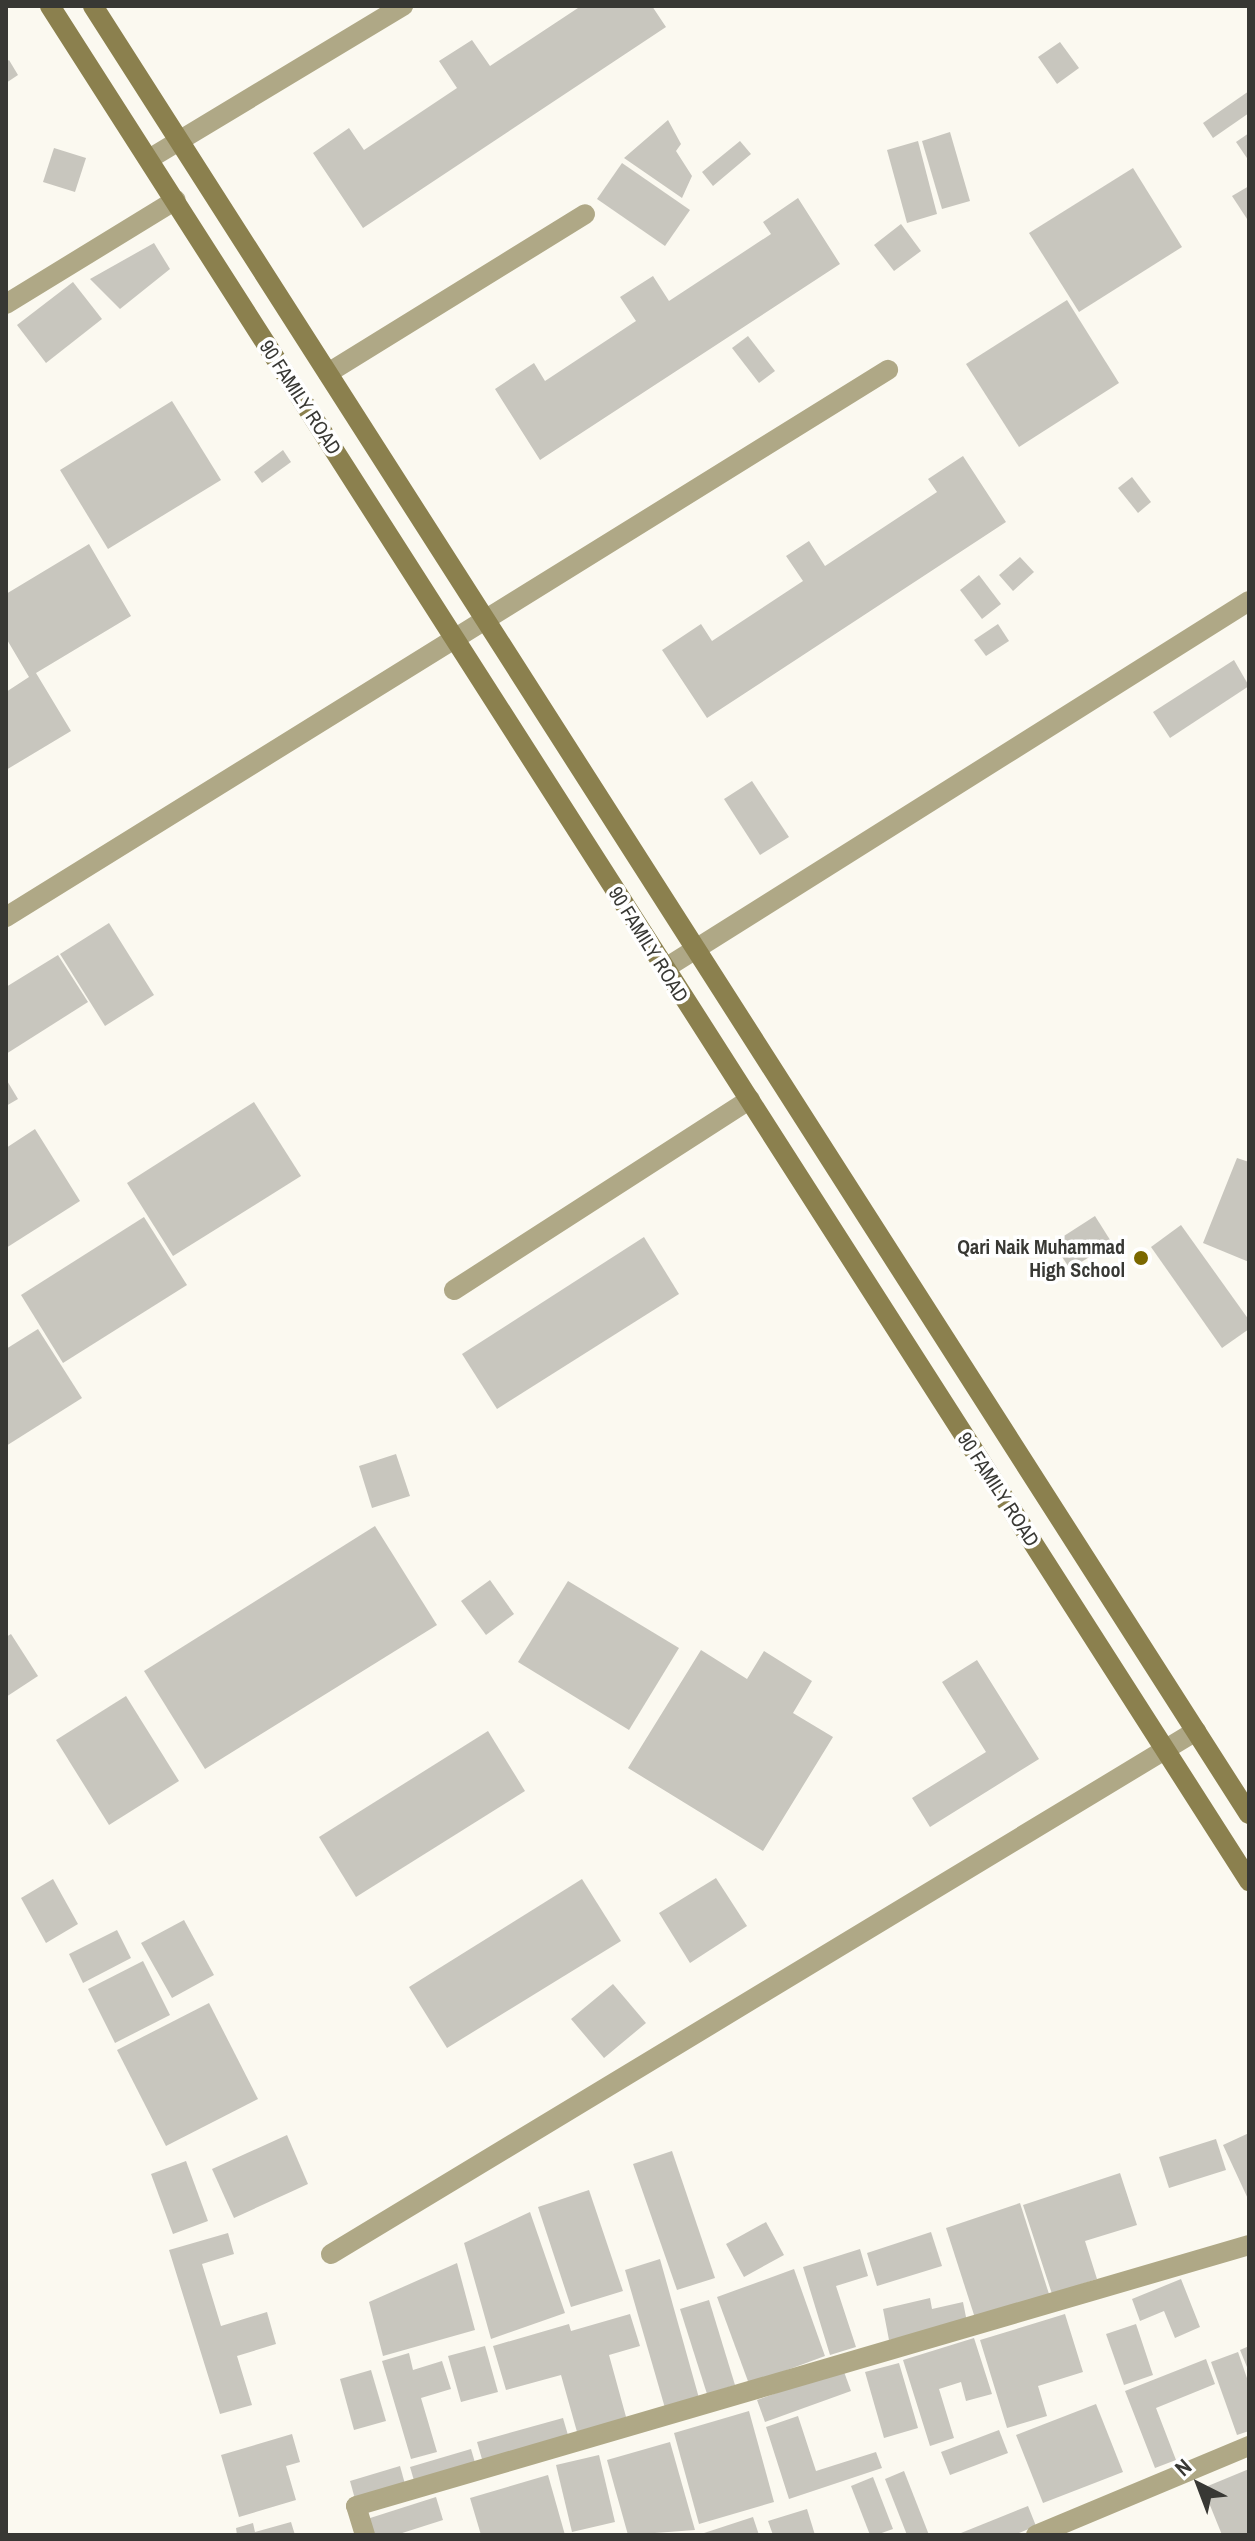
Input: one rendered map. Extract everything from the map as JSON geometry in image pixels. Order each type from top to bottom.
[{"type":"street","name":"90 FAMILY ROAD","points":[[50,6],[457,636],[664,969],[1249,1881]]},
{"type":"street","name":"90 FAMILY ROAD","points":[[93,6],[487,617],[694,949],[1249,1814]]},
{"type":"street","points":[[149,159],[403,6]]},
{"type":"street","points":[[6,304],[176,200]]},
{"type":"street","points":[[328,373],[585,214]]},
{"type":"street","points":[[6,917],[888,370]]},
{"type":"street","points":[[664,969],[1249,601]]},
{"type":"street","points":[[454,1290],[750,1099]]},
{"type":"street","points":[[331,2254],[1196,1731]]},
{"type":"street","points":[[365,2535],[356,2506],[1249,2245]]},
{"type":"street","points":[[1036,2535],[1249,2446]]},
{"type":"building","points":[[581,6],[652,6],[666,27],[363,228],[313,153],[349,128],[364,150],[457,88],[439,61],[472,40],[490,66]]},
{"type":"building","points":[[1060,42],[1079,68],[1057,84],[1038,57]]},
{"type":"building","points":[[9,60],[18,75],[6,83],[6,62]]},
{"type":"building","points":[[1249,91],[1249,113],[1213,138],[1203,123]]},
{"type":"building","points":[[668,120],[681,144],[676,151],[692,176],[682,198],[624,158]]},
{"type":"building","points":[[950,132],[970,201],[942,209],[922,141]]},
{"type":"building","points":[[1249,133],[1249,161],[1236,142]]},
{"type":"building","points":[[740,141],[751,154],[713,186],[702,172]]},
{"type":"building","points":[[918,141],[937,214],[907,223],[887,150]]},
{"type":"building","points":[[54,148],[86,158],[75,192],[43,182]]},
{"type":"building","points":[[622,163],[690,210],[665,246],[597,199]]},
{"type":"building","points":[[1133,168],[1182,247],[1079,312],[1029,233]]},
{"type":"building","points":[[1249,186],[1249,222],[1232,196]]},
{"type":"building","points":[[798,198],[840,264],[540,460],[495,389],[534,363],[545,381],[636,321],[620,297],[653,276],[669,301],[771,234],[763,222]]},
{"type":"building","points":[[901,224],[921,251],[894,271],[874,245]]},
{"type":"building","points":[[154,243],[170,269],[120,309],[90,279]]},
{"type":"building","points":[[73,282],[102,319],[46,363],[17,325]]},
{"type":"building","points":[[1067,300],[1119,383],[1019,447],[966,364]]},
{"type":"building","points":[[748,336],[775,371],[759,383],[732,348]]},
{"type":"building","points":[[172,401],[221,480],[108,549],[60,470]]},
{"type":"building","points":[[283,450],[291,462],[262,483],[254,472]]},
{"type":"building","points":[[963,456],[1006,522],[707,718],[662,650],[701,624],[712,641],[803,581],[786,556],[809,541],[825,566],[937,492],[928,479]]},
{"type":"building","points":[[1132,477],[1151,502],[1138,513],[1118,488]]},
{"type":"building","points":[[89,544],[131,616],[36,673],[71,731],[6,770],[6,692],[29,677],[6,638],[6,594]]},
{"type":"building","points":[[1020,557],[1034,572],[1013,591],[999,575]]},
{"type":"building","points":[[979,575],[1001,604],[982,619],[960,590]]},
{"type":"building","points":[[998,624],[1009,641],[986,656],[974,640]]},
{"type":"building","points":[[1234,660],[1249,686],[1170,738],[1153,712]]},
{"type":"building","points":[[752,781],[789,837],[760,855],[724,799]]},
{"type":"building","points":[[109,923],[154,995],[105,1026],[60,954]]},
{"type":"building","points":[[58,955],[88,1002],[6,1054],[6,987]]},
{"type":"building","points":[[6,1079],[18,1099],[6,1106]]},
{"type":"building","points":[[254,1102],[301,1176],[173,1256],[127,1183]]},
{"type":"building","points":[[35,1129],[80,1201],[6,1248],[6,1148]]},
{"type":"building","points":[[1237,1158],[1249,1162],[1249,1262],[1203,1243]]},
{"type":"building","points":[[1095,1216],[1112,1243],[1070,1269],[1053,1243]]},
{"type":"building","points":[[144,1217],[187,1285],[63,1363],[21,1295]]},
{"type":"building","points":[[1181,1225],[1249,1320],[1249,1329],[1222,1348],[1151,1247]]},
{"type":"building","points":[[644,1237],[679,1294],[497,1409],[462,1354]]},
{"type":"building","points":[[38,1329],[82,1398],[6,1446],[6,1349]]},
{"type":"building","points":[[396,1454],[410,1496],[372,1508],[359,1466]]},
{"type":"building","points":[[375,1526],[437,1625],[205,1769],[144,1671]]},
{"type":"building","points":[[490,1580],[514,1614],[486,1635],[461,1601]]},
{"type":"building","points":[[568,1581],[679,1648],[629,1730],[518,1662]]},
{"type":"building","points":[[11,1634],[38,1676],[6,1697],[6,1637]]},
{"type":"building","points":[[701,1650],[747,1679],[764,1651],[812,1681],[793,1713],[833,1737],[763,1851],[628,1768]]},
{"type":"building","points":[[977,1660],[1039,1759],[930,1827],[912,1798],[986,1752],[942,1682]]},
{"type":"building","points":[[126,1696],[179,1781],[109,1825],[56,1740]]},
{"type":"building","points":[[488,1731],[525,1791],[356,1897],[319,1837]]},
{"type":"building","points":[[716,1878],[747,1926],[690,1963],[659,1913]]},
{"type":"building","points":[[53,1879],[78,1924],[46,1943],[21,1898]]},
{"type":"building","points":[[582,1879],[621,1941],[447,2048],[409,1987]]},
{"type":"building","points":[[184,1920],[214,1975],[172,1998],[141,1943]]},
{"type":"building","points":[[117,1930],[131,1958],[83,1983],[69,1954]]},
{"type":"building","points":[[143,1961],[170,2015],[115,2043],[88,1989]]},
{"type":"building","points":[[613,1984],[646,2023],[604,2058],[571,2019]]},
{"type":"building","points":[[209,2003],[258,2099],[166,2146],[117,2050]]},
{"type":"building","points":[[1249,2133],[1249,2201],[1223,2145]]},
{"type":"building","points":[[287,2135],[308,2184],[234,2218],[212,2169]]},
{"type":"building","points":[[1216,2139],[1226,2170],[1169,2188],[1159,2157]]},
{"type":"building","points":[[672,2151],[715,2278],[677,2290],[633,2164]]},
{"type":"building","points":[[186,2161],[208,2221],[173,2234],[151,2174]]},
{"type":"building","points":[[1120,2173],[1137,2225],[1085,2241],[1097,2279],[1052,2294],[1023,2205]]},
{"type":"building","points":[[589,2190],[623,2291],[571,2307],[538,2207]]},
{"type":"building","points":[[1020,2203],[1049,2294],[975,2318],[946,2228]]},
{"type":"building","points":[[530,2212],[565,2313],[491,2339],[464,2243]]},
{"type":"building","points":[[766,2222],[784,2255],[744,2277],[726,2244]]},
{"type":"building","points":[[931,2232],[942,2266],[877,2286],[867,2253]]},
{"type":"building","points":[[228,2233],[234,2254],[202,2264],[221,2326],[267,2312],[276,2344],[237,2356],[252,2405],[220,2414],[169,2250]]},
{"type":"building","points":[[860,2249],[868,2276],[836,2286],[856,2347],[830,2355],[803,2267]]},
{"type":"building","points":[[660,2259],[699,2398],[665,2408],[625,2270]]},
{"type":"building","points":[[457,2263],[475,2330],[383,2356],[369,2302]]},
{"type":"building","points":[[794,2269],[825,2356],[749,2384],[717,2297]]},
{"type":"building","points":[[1181,2279],[1200,2327],[1175,2338],[1164,2311],[1140,2321],[1132,2299]]},
{"type":"building","points":[[930,2298],[932,2309],[963,2302],[967,2322],[889,2340],[883,2309]]},
{"type":"building","points":[[709,2300],[735,2385],[707,2394],[680,2309]]},
{"type":"building","points":[[630,2314],[640,2346],[609,2355],[628,2424],[579,2439],[561,2375],[506,2390],[493,2346],[569,2324],[571,2331]]},
{"type":"building","points":[[1065,2314],[1083,2372],[1038,2386],[1047,2416],[1007,2428],[980,2340]]},
{"type":"building","points":[[1136,2324],[1153,2375],[1124,2385],[1106,2334]]},
{"type":"building","points":[[974,2338],[992,2394],[966,2401],[961,2382],[939,2389],[954,2438],[930,2446],[903,2360]]},
{"type":"building","points":[[485,2346],[498,2392],[461,2402],[448,2356]]},
{"type":"building","points":[[1249,2346],[1249,2372],[1240,2350]]},
{"type":"building","points":[[1238,2352],[1249,2384],[1249,2431],[1237,2435],[1211,2362]]},
{"type":"building","points":[[409,2353],[413,2370],[442,2361],[451,2389],[421,2398],[437,2452],[411,2459],[382,2361]]},
{"type":"building","points":[[1206,2359],[1215,2384],[1156,2408],[1176,2460],[1155,2468],[1125,2391]]},
{"type":"building","points":[[899,2363],[918,2428],[884,2438],[865,2372]]},
{"type":"building","points":[[843,2369],[851,2391],[765,2422],[757,2400]]},
{"type":"building","points":[[371,2370],[386,2421],[354,2430],[340,2379]]},
{"type":"building","points":[[1096,2404],[1123,2472],[1043,2503],[1016,2435]]},
{"type":"building","points":[[749,2411],[774,2502],[699,2524],[674,2433]]},
{"type":"building","points":[[798,2416],[816,2471],[876,2452],[882,2468],[789,2499],[766,2427]]},
{"type":"building","points":[[563,2418],[570,2442],[484,2466],[477,2442]]},
{"type":"building","points":[[999,2430],[1008,2453],[950,2475],[941,2452]]},
{"type":"building","points":[[292,2434],[300,2462],[286,2466],[296,2500],[239,2517],[221,2455]]},
{"type":"building","points":[[670,2442],[695,2530],[628,2535],[607,2460]]},
{"type":"building","points":[[471,2449],[476,2466],[415,2484],[410,2467]]},
{"type":"building","points":[[599,2455],[615,2522],[572,2532],[556,2465]]},
{"type":"building","points":[[400,2466],[405,2484],[355,2499],[350,2481]]},
{"type":"building","points":[[1249,2469],[1249,2535],[1222,2535],[1203,2488]]},
{"type":"building","points":[[904,2471],[929,2535],[907,2535],[885,2479]]},
{"type":"building","points":[[548,2475],[565,2535],[481,2535],[470,2498]]},
{"type":"building","points":[[873,2477],[893,2529],[870,2535],[851,2486]]},
{"type":"building","points":[[436,2497],[443,2520],[396,2535],[372,2535],[367,2519]]},
{"type":"building","points":[[1028,2506],[1036,2526],[1014,2535],[956,2535]]},
{"type":"building","points":[[807,2509],[815,2535],[773,2535],[768,2521]]},
{"type":"building","points":[[753,2517],[759,2535],[701,2535],[701,2534]]},
{"type":"building","points":[[291,2522],[295,2535],[237,2535],[236,2528],[253,2523],[255,2532]]},
{"type":"place","name":"Qari Naik Muhammad High School","points":[[1141,1258]]}]
